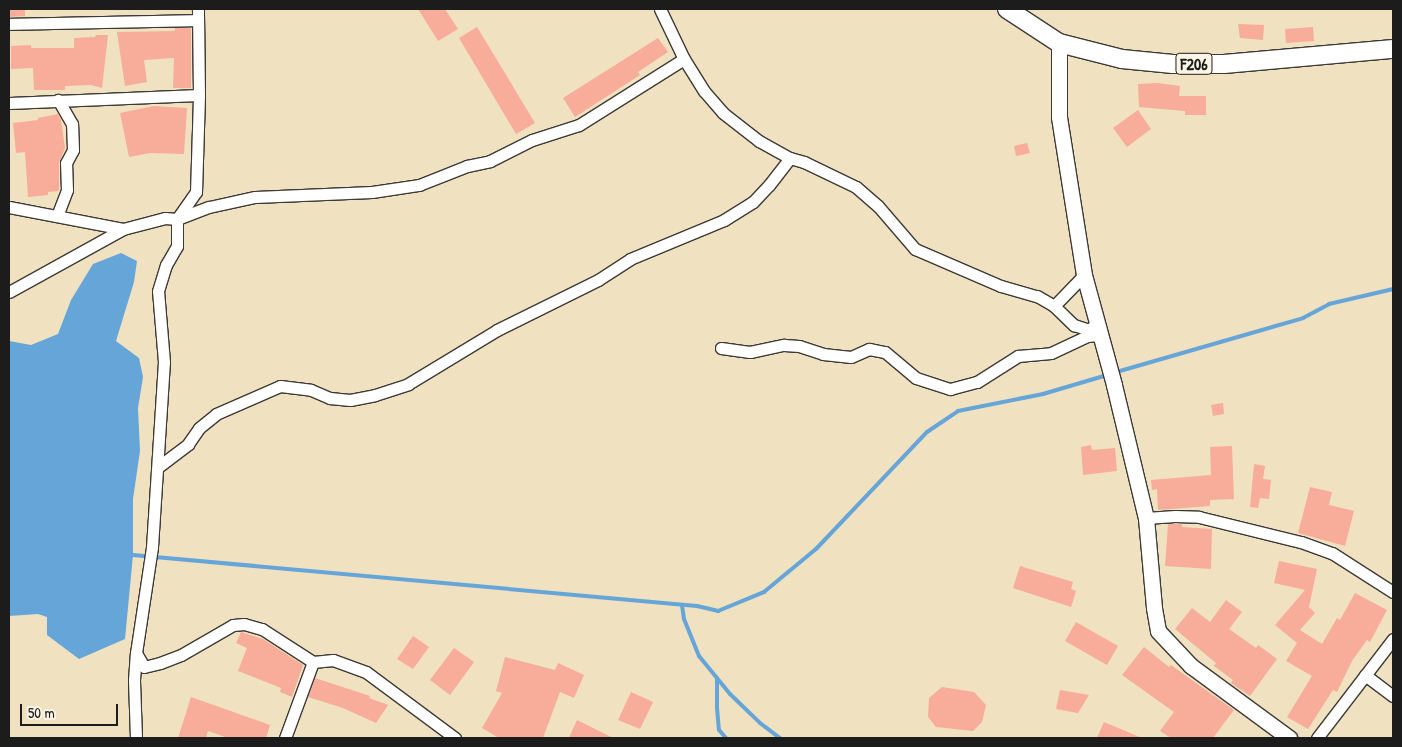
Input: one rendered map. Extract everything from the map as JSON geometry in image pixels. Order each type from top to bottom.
[{"type":"main road","name":"F206","points":[[1007,9],[1059,43],[1122,59],[1174,64],[1224,64],[1393,48]]},
{"type":"street","points":[[660,9],[684,59],[704,91],[723,113],[759,141],[790,158],[804,162],[856,187],[878,206],[916,249],[968,273],[1036,296],[1054,306],[1074,325],[1089,330],[1098,329]]},
{"type":"street","points":[[9,24],[197,14],[200,95],[196,192],[177,219],[177,246],[166,265],[158,291],[164,362],[152,547],[136,653],[134,680],[136,738]]},
{"type":"street","points":[[1059,43],[1059,117],[1084,275],[1114,385],[1146,518],[1154,608],[1158,631],[1191,666],[1289,738]]},
{"type":"street","points":[[9,292],[123,229],[165,218],[177,219],[209,207],[255,197],[372,192],[419,186],[467,166],[490,161],[532,140],[579,125],[684,59]]},
{"type":"street","points":[[9,103],[200,95]]},
{"type":"street","points":[[57,216],[67,190],[66,163],[73,150],[72,124],[58,100]]},
{"type":"street","points":[[158,467],[188,444],[199,428],[216,414],[280,386],[311,390],[330,398],[350,400],[375,395],[408,384],[497,330],[598,280],[630,259],[724,220],[753,202],[790,158]]},
{"type":"street","points":[[9,207],[123,229]]},
{"type":"street","points":[[1054,306],[1084,275]]},
{"type":"street","points":[[721,348],[750,352],[784,345],[799,346],[822,354],[851,357],[869,349],[885,352],[916,378],[950,389],[976,382],[1018,356],[1051,353],[1098,329]]},
{"type":"street","points":[[1146,518],[1199,517],[1301,542],[1332,553],[1393,592]]},
{"type":"street","points":[[136,653],[144,667],[160,663],[181,655],[234,625],[244,624],[262,629],[313,662],[333,660],[366,672],[455,738]]},
{"type":"street","points":[[1317,738],[1393,638]]},
{"type":"street","points":[[285,738],[313,662]]},
{"type":"street","points":[[1365,675],[1393,696]]},
{"type":"water","points":[[121,253],[137,261],[134,282],[116,341],[139,358],[143,377],[138,408],[140,451],[133,499],[133,555],[125,639],[79,659],[47,635],[47,617],[38,614],[9,616],[9,341],[31,345],[58,334],[71,300],[93,264]]},
{"type":"building","points":[[9,9],[25,9],[25,16],[9,17]]},
{"type":"building","points":[[418,9],[445,9],[458,29],[438,41]]},
{"type":"building","points":[[1238,24],[1264,25],[1263,40],[1240,38]]},
{"type":"building","points":[[477,27],[535,123],[516,134],[459,38]]},
{"type":"building","points":[[1313,27],[1314,41],[1286,43],[1285,29]]},
{"type":"building","points":[[175,28],[191,28],[191,88],[173,88],[174,58],[144,60],[147,82],[125,86],[117,32],[175,31]]},
{"type":"building","points":[[96,35],[108,35],[102,88],[91,85],[65,86],[65,90],[34,90],[33,68],[11,69],[11,46],[31,45],[31,48],[74,48],[74,38],[95,37]]},
{"type":"building","points":[[658,38],[668,52],[638,72],[640,75],[575,117],[563,98]]},
{"type":"building","points":[[1158,83],[1180,86],[1179,96],[1206,96],[1206,115],[1185,115],[1185,111],[1139,107],[1138,84]]},
{"type":"building","points":[[154,106],[187,108],[184,154],[150,153],[129,157],[120,113]]},
{"type":"building","points":[[1138,110],[1151,129],[1127,147],[1113,128]]},
{"type":"building","points":[[58,114],[61,120],[65,148],[59,163],[59,189],[58,191],[48,192],[48,195],[28,197],[25,152],[16,153],[13,123],[38,120],[38,118]]},
{"type":"building","points":[[1027,143],[1030,153],[1016,156],[1014,146]]},
{"type":"building","points":[[1223,403],[1224,414],[1213,416],[1211,405]]},
{"type":"building","points":[[1091,445],[1092,450],[1115,448],[1117,471],[1083,475],[1081,447]]},
{"type":"building","points":[[1232,446],[1234,499],[1210,500],[1210,506],[1158,510],[1157,489],[1152,490],[1151,480],[1211,475],[1210,447]]},
{"type":"building","points":[[1254,464],[1265,466],[1263,479],[1271,480],[1269,499],[1260,498],[1258,508],[1250,507]]},
{"type":"building","points":[[1310,487],[1332,492],[1329,505],[1354,511],[1345,546],[1298,533]]},
{"type":"building","points":[[1168,524],[1182,524],[1182,527],[1212,529],[1211,569],[1165,566]]},
{"type":"building","points":[[1279,561],[1317,569],[1309,607],[1315,613],[1300,630],[1322,644],[1337,618],[1340,620],[1355,593],[1387,610],[1370,642],[1367,640],[1352,661],[1337,692],[1333,690],[1308,729],[1287,717],[1312,676],[1286,661],[1297,643],[1275,625],[1305,590],[1274,583]]},
{"type":"building","points":[[1020,566],[1073,582],[1071,589],[1076,591],[1071,607],[1013,588]]},
{"type":"building","points":[[1226,600],[1242,612],[1229,629],[1256,648],[1258,645],[1277,659],[1250,696],[1231,683],[1233,680],[1214,666],[1216,663],[1175,629],[1192,608],[1210,622]]},
{"type":"building","points":[[1076,622],[1118,646],[1107,665],[1065,641]]},
{"type":"building","points":[[241,632],[263,639],[303,665],[292,697],[280,692],[281,688],[238,671],[247,648],[236,643]]},
{"type":"building","points":[[413,636],[429,647],[413,669],[397,659]]},
{"type":"building","points":[[1144,647],[1169,667],[1171,665],[1234,710],[1213,738],[1171,738],[1160,731],[1174,712],[1122,675]]},
{"type":"building","points":[[454,648],[474,662],[450,695],[430,680]]},
{"type":"building","points":[[505,657],[555,670],[558,663],[584,675],[574,698],[560,692],[543,738],[499,738],[482,728],[502,693],[496,691]]},
{"type":"building","points":[[315,678],[370,696],[369,698],[388,705],[376,723],[343,708],[308,697]]},
{"type":"building","points":[[942,687],[974,692],[986,705],[982,722],[973,731],[936,727],[928,717],[929,698]]},
{"type":"building","points":[[1060,690],[1089,695],[1078,713],[1056,709]]},
{"type":"building","points":[[631,692],[653,702],[640,729],[618,720]]},
{"type":"building","points":[[191,697],[270,725],[266,738],[228,738],[208,731],[206,738],[178,738]]},
{"type":"building","points":[[577,720],[613,738],[569,738]]},
{"type":"building","points":[[1104,722],[1142,738],[1097,738]]},
{"type":"waterway","points":[[1113,373],[1303,318],[1329,304],[1393,289]]},
{"type":"waterway","points":[[133,555],[697,606],[718,611],[764,592],[816,549],[927,432],[958,411],[1043,394],[1107,375]]},
{"type":"waterway","points":[[682,605],[684,619],[699,656],[730,694],[760,723],[780,738]]},
{"type":"waterway","points":[[717,678],[719,730],[726,738]]}]
